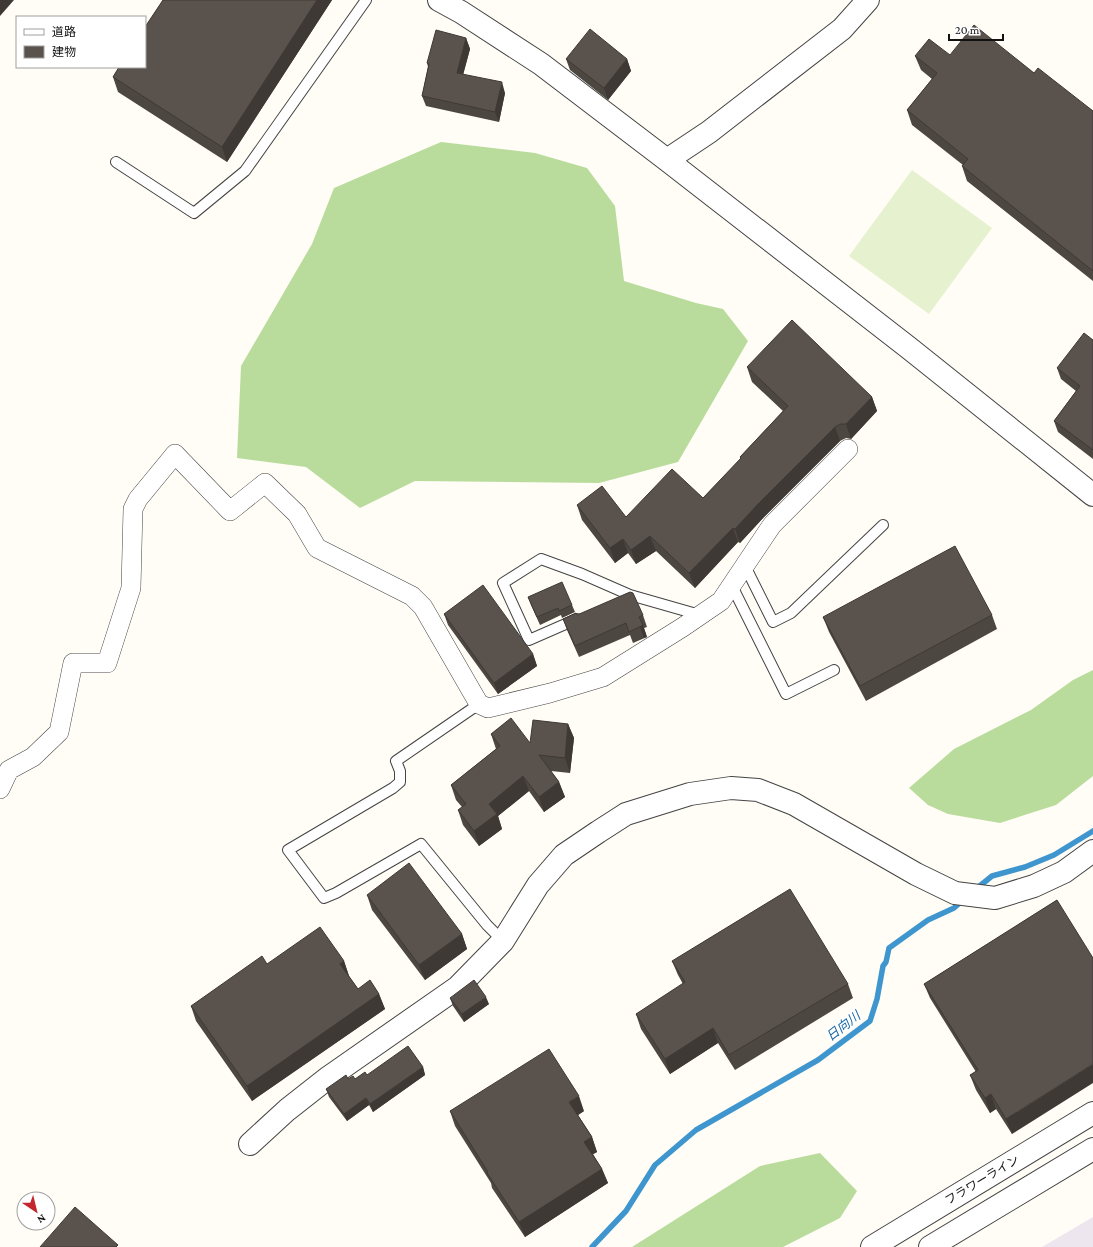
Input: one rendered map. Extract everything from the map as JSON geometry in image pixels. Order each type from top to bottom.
[{"type":"street","points":[[439,0],[464,6],[541,64],[908,348],[1093,495]]},
{"type":"street","points":[[667,160],[709,132],[836,34],[868,0]]},
{"type":"street","points":[[0,789],[9,770],[33,756],[59,732],[73,663],[107,663],[131,588],[133,510],[138,499],[175,454],[230,511],[265,484],[297,514],[317,548],[412,596],[423,607],[479,704],[488,708],[550,693],[603,677],[683,627],[721,601],[772,525],[848,449]]},
{"type":"street","points":[[250,1144],[287,1110],[329,1077],[458,987],[504,941],[538,885],[564,855],[626,814],[690,794],[731,788],[758,790],[794,804],[916,874],[955,893],[995,898],[1034,886],[1064,872],[1093,851]]},
{"type":"street","name":"フラワーライン","points":[[872,1247],[1093,1113]]},
{"type":"street","points":[[930,1247],[1093,1149]]},
{"type":"lane","points":[[116,162],[194,213],[245,171],[366,0]]},
{"type":"lane","points":[[745,566],[773,622],[791,613],[883,525]]},
{"type":"lane","points":[[587,614],[529,640],[503,583],[541,559],[582,574],[630,595],[700,615]]},
{"type":"lane","points":[[732,586],[786,694],[834,670]]},
{"type":"lane","points":[[616,602],[630,595]]},
{"type":"lane","points":[[479,704],[396,761],[400,771],[400,782],[393,788],[288,850],[324,898],[336,893],[421,844],[487,924],[504,941]]},
{"type":"shaded area","points":[[1093,1217],[1093,1247],[1042,1247]]},
{"type":"green space","points":[[441,142],[535,153],[587,168],[615,206],[624,281],[696,303],[723,309],[748,341],[678,462],[599,483],[415,481],[360,508],[306,467],[237,458],[241,366],[312,244],[334,188]]},
{"type":"green space","points":[[912,170],[992,228],[929,314],[849,256]]},
{"type":"green space","points":[[1093,670],[1093,776],[1056,805],[1000,823],[948,814],[928,805],[909,788],[954,749],[1031,710],[1073,680]]},
{"type":"green space","points":[[820,1153],[857,1191],[840,1218],[783,1247],[632,1247],[760,1166]]},
{"type":"building","points":[[163,0],[317,0],[222,147],[113,77],[118,68],[146,68],[146,26]]},
{"type":"building","points":[[974,25],[1034,73],[1038,68],[1093,111],[1093,271],[962,166],[968,159],[907,110],[937,73],[915,56],[929,39],[950,55]]},
{"type":"building","points":[[590,29],[627,59],[604,88],[566,59]]},
{"type":"building","points":[[436,30],[466,38],[457,73],[502,82],[495,112],[422,96],[429,64],[427,63]]},
{"type":"building","points":[[792,320],[872,397],[846,424],[840,424],[835,427],[735,529],[733,528],[689,573],[650,536],[631,550],[623,539],[610,548],[577,505],[602,486],[626,517],[672,469],[703,498],[788,406],[747,367]]},
{"type":"building","points":[[1084,333],[1093,340],[1093,450],[1054,421],[1080,386],[1057,368]]},
{"type":"building","points":[[955,546],[992,615],[860,686],[823,617]]},
{"type":"building","points":[[562,582],[572,605],[559,611],[558,608],[537,617],[528,597]]},
{"type":"building","points":[[483,585],[533,654],[494,683],[444,614]]},
{"type":"building","points":[[630,592],[633,593],[643,615],[639,617],[643,625],[629,632],[626,623],[575,646],[563,619],[576,613],[577,615]]},
{"type":"building","points":[[511,718],[530,743],[533,720],[568,724],[565,758],[539,755],[559,782],[539,797],[523,776],[489,804],[497,814],[474,831],[458,810],[466,804],[451,785],[500,746],[491,734]]},
{"type":"building","points":[[409,863],[462,934],[419,965],[367,895]]},
{"type":"building","points":[[790,889],[848,984],[729,1055],[713,1028],[665,1059],[636,1014],[685,982],[672,961]]},
{"type":"building","points":[[1057,900],[1093,958],[1093,1064],[1006,1119],[991,1094],[985,1098],[970,1075],[978,1070],[924,984]]},
{"type":"building","points":[[320,927],[344,961],[340,964],[358,989],[370,980],[379,994],[247,1086],[191,1006],[262,956],[267,964]]},
{"type":"building","points":[[474,980],[486,997],[462,1014],[450,998]]},
{"type":"building","points":[[408,1046],[423,1067],[370,1104],[366,1098],[344,1114],[326,1089],[346,1075],[348,1079],[353,1076],[355,1079],[365,1072],[367,1075]]},
{"type":"building","points":[[549,1049],[579,1096],[569,1102],[592,1137],[584,1142],[602,1169],[519,1222],[487,1173],[488,1172],[450,1111]]},
{"type":"building","points":[[75,1207],[118,1245],[116,1247],[40,1247],[54,1231],[56,1231],[56,1229]]},
{"type":"waterway","name":"日向川","points":[[976,889],[992,876],[1025,867],[1054,855],[1093,831]]},
{"type":"waterway","name":"日向川","points":[[592,1247],[626,1211],[655,1165],[696,1130],[818,1060],[870,1021],[877,999],[883,966],[886,962],[889,948],[928,920],[954,908],[963,900]]}]
